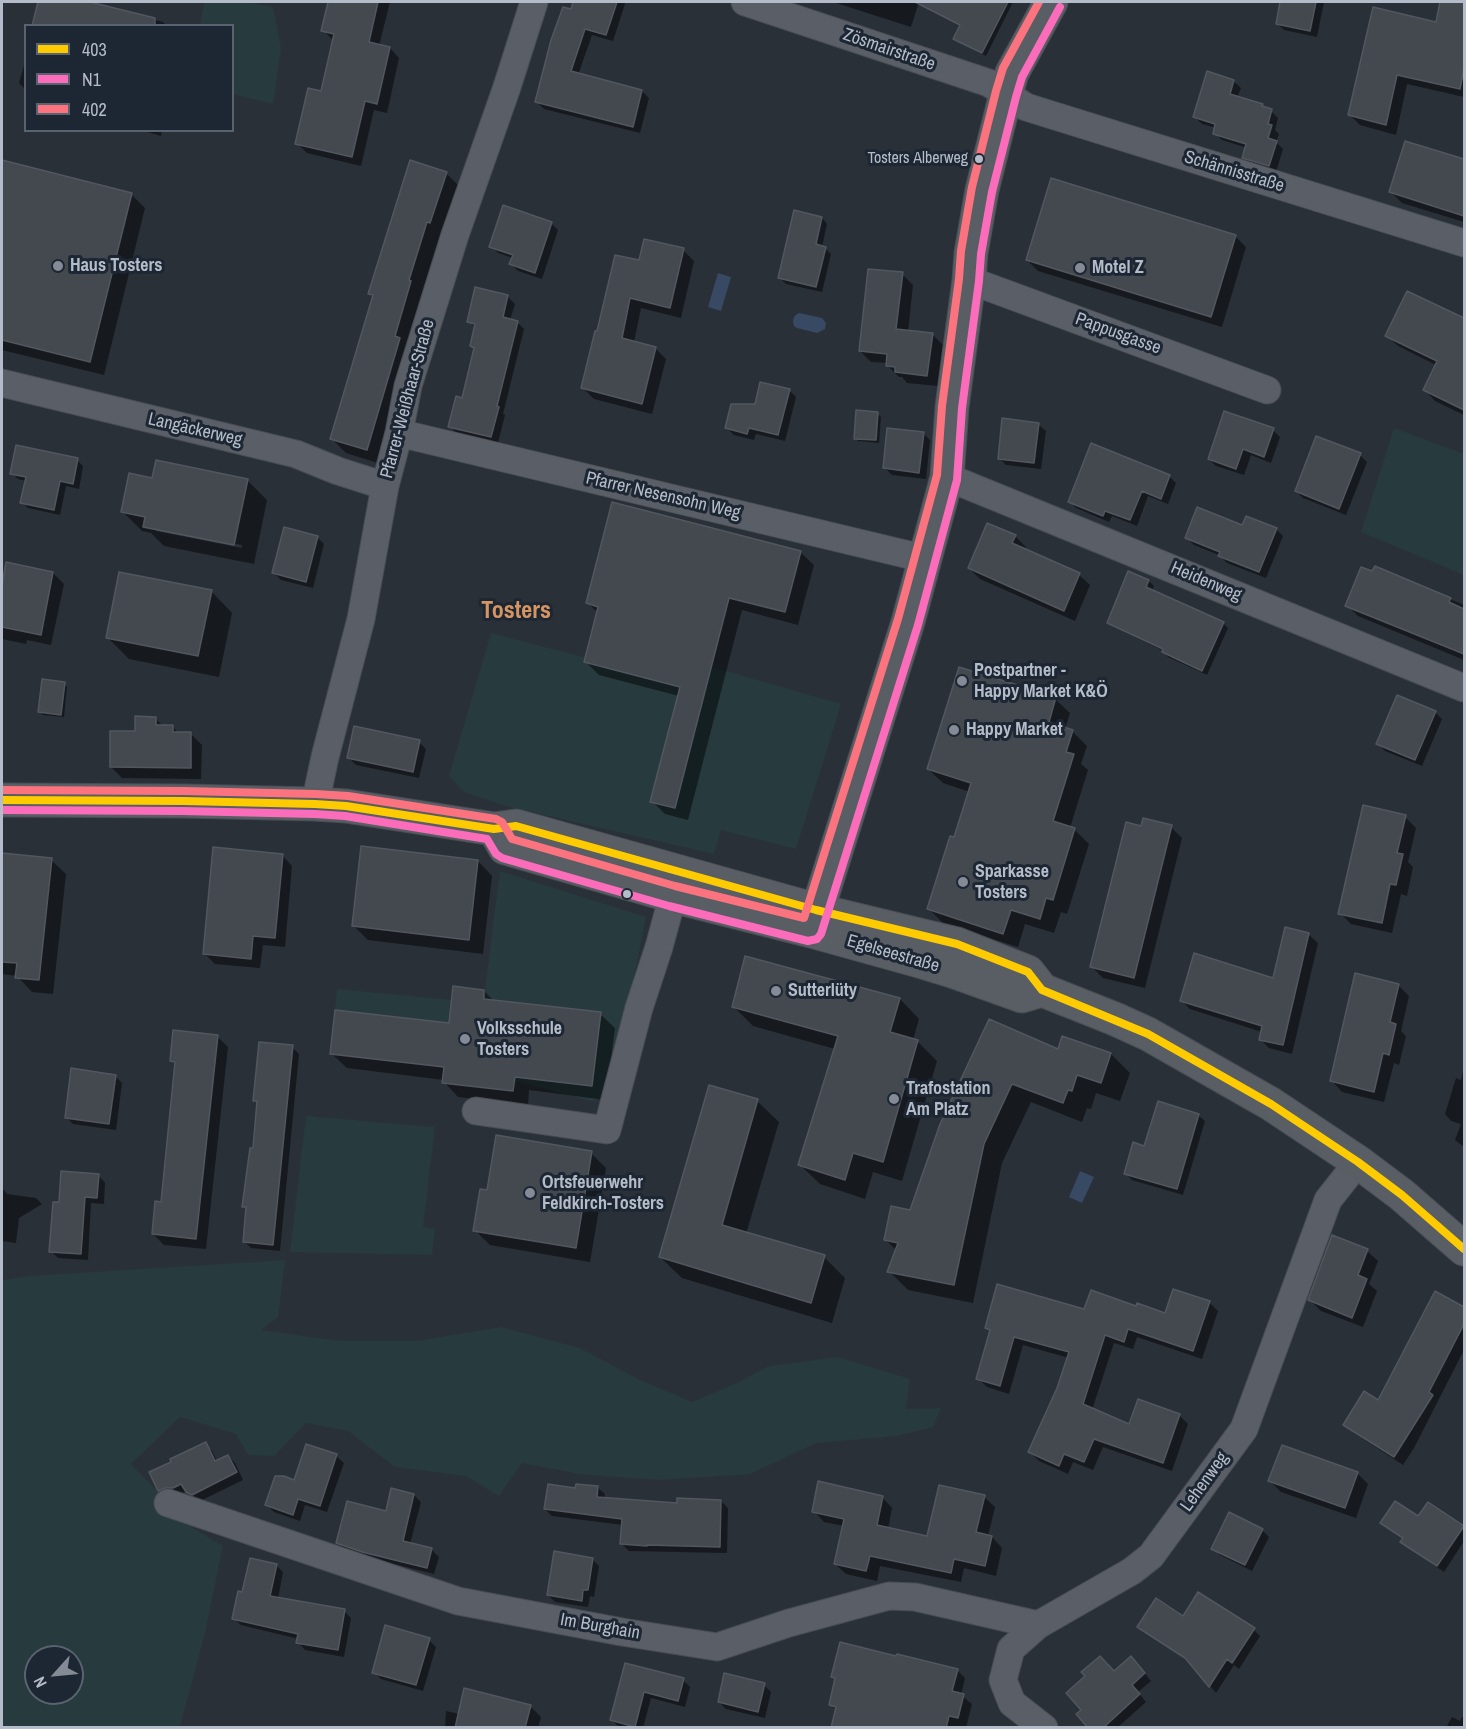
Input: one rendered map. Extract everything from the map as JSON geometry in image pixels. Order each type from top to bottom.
[{"type":"main road","points":[[813,920],[893,673],[947,477],[952,407],[969,280],[970,252],[982,190],[1006,94],[1012,73],[1051,2]]},
{"type":"main road","name":"Egelseestraße","points":[[2,800],[183,801],[346,806],[494,829],[505,848],[676,884],[813,920],[957,944],[1028,972],[1042,990],[1148,1034],[1271,1104],[1358,1162],[1402,1195],[1464,1249]]},
{"type":"street","name":"Pfarrer-Weißhaar-Straße","points":[[315,804],[361,619],[385,486],[408,386],[534,2]]},
{"type":"street","name":"Zösmairstraße","points":[[745,2],[772,6],[989,83],[1006,94]]},
{"type":"street","name":"Schännisstraße","points":[[1006,94],[1026,107],[1464,243]]},
{"type":"street","name":"Pappusgasse","points":[[969,280],[1267,390]]},
{"type":"street","name":"Langäckerweg","points":[[2,383],[296,454],[385,486]]},
{"type":"street","name":"Pfarrer Nesensohn Weg","points":[[399,433],[926,559]]},
{"type":"street","name":"Heidenweg","points":[[947,477],[1464,688]]},
{"type":"street","points":[[476,1111],[607,1130],[639,1008],[676,884]]},
{"type":"street","name":"Lehenweg","points":[[1044,1728],[1012,1703],[1003,1680],[1011,1649],[1038,1625],[1132,1571],[1151,1556],[1244,1429],[1328,1200],[1358,1162]]},
{"type":"street","name":"Im Burghain","points":[[168,1503],[458,1601],[622,1632],[717,1647],[789,1623],[889,1596],[915,1597],[1038,1625]]},
{"type":"green space","points":[[204,2],[248,2],[273,7],[281,48],[273,104],[234,94],[234,24],[200,24]]},
{"type":"green space","points":[[1394,428],[1464,454],[1464,575],[1361,532]]},
{"type":"green space","points":[[491,633],[703,688],[712,667],[841,704],[796,849],[721,830],[714,854],[509,807],[464,792],[449,776]]},
{"type":"green space","points":[[500,871],[646,917],[611,1092],[602,1098],[591,1101],[514,1081],[515,1077],[592,1086],[601,1012],[484,999]]},
{"type":"green space","points":[[337,989],[452,1000],[449,1023],[335,1010]]},
{"type":"green space","points":[[306,1116],[435,1127],[423,1227],[435,1229],[432,1255],[290,1252]]},
{"type":"green space","points":[[285,1260],[278,1317],[261,1330],[340,1341],[417,1341],[501,1327],[580,1348],[638,1379],[692,1402],[737,1383],[769,1366],[838,1357],[910,1379],[906,1409],[941,1408],[933,1427],[897,1436],[816,1443],[750,1474],[658,1480],[579,1474],[522,1463],[499,1496],[466,1476],[395,1467],[348,1431],[306,1423],[274,1456],[248,1455],[236,1434],[180,1417],[131,1464],[160,1494],[158,1507],[223,1546],[205,1633],[180,1727],[2,1727],[2,1280],[30,1276]]},
{"type":"water","points":[[718,273],[731,277],[721,311],[708,307]]},
{"type":"water","points":[[799,313],[822,318],[826,323],[825,329],[817,333],[797,328],[793,320]]},
{"type":"water","points":[[1080,1171],[1094,1177],[1082,1203],[1069,1197]]},
{"type":"building","points":[[38,2],[90,2],[155,18],[155,24],[32,24]]},
{"type":"building","points":[[328,2],[378,2],[369,42],[390,47],[377,104],[365,101],[352,157],[295,144],[308,88],[321,91],[334,34],[321,31]]},
{"type":"building","points":[[573,2],[617,2],[606,35],[585,29],[571,71],[642,90],[633,127],[535,102],[551,40],[563,7],[571,9]]},
{"type":"building","points":[[915,2],[1008,2],[982,53],[953,39],[960,25]]},
{"type":"building","points":[[1280,2],[1316,2],[1310,31],[1276,24]]},
{"type":"building","points":[[1440,2],[1464,2],[1464,68],[1460,89],[1397,75],[1386,125],[1348,115],[1373,7],[1436,22]]},
{"type":"building","points":[[1207,71],[1234,80],[1230,94],[1272,109],[1268,124],[1272,125],[1268,138],[1277,141],[1269,166],[1242,158],[1246,144],[1213,134],[1215,124],[1193,117]]},
{"type":"building","points":[[1405,141],[1464,159],[1464,216],[1389,192]]},
{"type":"building","name":"Haus Tosters","points":[[2,160],[132,193],[90,362],[2,340]]},
{"type":"building","points":[[410,160],[447,172],[430,223],[427,222],[409,280],[411,281],[395,336],[400,338],[367,450],[330,439],[373,295],[368,294]]},
{"type":"building","points":[[1051,178],[1236,235],[1211,317],[1026,260]]},
{"type":"building","points":[[503,205],[552,222],[535,273],[509,264],[513,255],[489,247]]},
{"type":"building","points":[[794,210],[822,217],[816,244],[826,247],[816,287],[778,278]]},
{"type":"building","points":[[644,239],[684,248],[670,308],[630,298],[622,338],[656,347],[642,404],[581,388],[615,255],[639,260]]},
{"type":"building","points":[[868,269],[903,272],[896,329],[933,333],[927,376],[895,372],[895,367],[886,366],[887,354],[859,351]]},
{"type":"building","points":[[475,287],[508,295],[503,317],[518,321],[491,437],[448,427],[456,396],[462,398],[474,348],[470,346],[475,324],[467,322]]},
{"type":"building","points":[[1407,291],[1464,318],[1464,410],[1423,390],[1437,361],[1385,336]]},
{"type":"building","points":[[760,382],[790,389],[778,435],[749,428],[747,434],[725,428],[731,404],[755,404]]},
{"type":"building","points":[[856,410],[878,412],[876,440],[854,439]]},
{"type":"building","points":[[1224,411],[1274,428],[1264,457],[1243,449],[1236,469],[1208,459]]},
{"type":"building","points":[[1002,418],[1039,423],[1034,463],[998,459]]},
{"type":"building","points":[[887,428],[924,432],[919,473],[883,468]]},
{"type":"building","points":[[1316,436],[1361,453],[1339,509],[1295,491]]},
{"type":"building","points":[[1091,443],[1170,475],[1161,499],[1142,491],[1130,520],[1105,511],[1103,516],[1068,502]]},
{"type":"building","points":[[16,445],[78,458],[73,484],[60,481],[54,510],[20,503],[26,477],[10,474]]},
{"type":"building","points":[[156,460],[248,479],[234,545],[143,527],[145,517],[121,512],[129,473],[152,478]]},
{"type":"building","points":[[612,502],[801,551],[785,612],[729,598],[675,808],[650,802],[680,687],[584,662],[598,607],[586,603]]},
{"type":"building","points":[[1197,507],[1242,525],[1246,516],[1277,528],[1259,572],[1218,556],[1220,552],[1185,538]]},
{"type":"building","points":[[987,523],[1016,535],[1012,543],[1080,573],[1064,611],[968,568]]},
{"type":"building","points":[[284,527],[318,536],[306,582],[272,573]]},
{"type":"building","points":[[6,562],[53,572],[41,635],[2,627],[2,586]]},
{"type":"building","points":[[1375,566],[1451,598],[1449,602],[1464,609],[1464,654],[1345,606],[1361,567],[1372,571]]},
{"type":"building","points":[[1128,571],[1149,580],[1146,587],[1224,622],[1202,671],[1162,652],[1163,649],[1107,623]]},
{"type":"building","points":[[119,572],[212,590],[198,656],[106,638]]},
{"type":"building","points":[[959,667],[1056,697],[1049,722],[1073,730],[1066,752],[1074,754],[1053,821],[1075,828],[1053,900],[1046,898],[1040,919],[1011,910],[1003,934],[927,909],[950,836],[954,837],[971,783],[927,769]]},
{"type":"building","points":[[42,679],[65,682],[61,715],[38,712]]},
{"type":"building","points":[[1397,695],[1436,711],[1415,760],[1376,744]]},
{"type":"building","points":[[135,716],[156,717],[156,725],[173,725],[173,732],[191,732],[191,768],[110,767],[110,731],[135,731]]},
{"type":"building","points":[[354,726],[420,740],[413,772],[347,758]]},
{"type":"building","points":[[1363,805],[1406,815],[1397,853],[1403,854],[1396,885],[1390,884],[1382,923],[1338,914]]},
{"type":"building","points":[[1143,818],[1172,825],[1134,978],[1090,967],[1126,822],[1141,826]]},
{"type":"building","points":[[361,846],[478,860],[469,940],[352,926]]},
{"type":"building","points":[[213,847],[283,854],[275,938],[253,936],[251,959],[203,954]]},
{"type":"building","points":[[2,853],[52,858],[39,980],[15,978],[17,963],[2,962]]},
{"type":"building","points":[[1285,927],[1309,933],[1283,1045],[1259,1040],[1262,1026],[1180,1001],[1194,953],[1273,978]]},
{"type":"building","points":[[745,956],[900,998],[890,1032],[918,1040],[883,1162],[853,1153],[845,1180],[798,1165],[838,1036],[732,1007]]},
{"type":"building","points":[[1355,973],[1399,984],[1390,1022],[1396,1024],[1389,1055],[1383,1053],[1374,1092],[1330,1081]]},
{"type":"building","name":"Volksschule Tosters","points":[[453,986],[484,990],[484,999],[601,1012],[592,1086],[515,1077],[513,1091],[442,1083],[444,1067],[330,1054],[335,1010],[449,1023]]},
{"type":"building","points":[[989,1019],[1058,1049],[1062,1036],[1111,1053],[1101,1083],[1077,1075],[1072,1091],[1068,1090],[1063,1103],[1012,1084],[984,1144],[954,1285],[887,1272],[898,1243],[884,1240],[891,1206],[910,1210],[940,1124]]},
{"type":"building","points":[[173,1030],[218,1035],[196,1239],[152,1234],[155,1201],[161,1202],[175,1062],[170,1061]]},
{"type":"building","points":[[259,1042],[293,1045],[273,1245],[243,1242],[246,1207],[242,1207],[250,1148],[253,1148],[257,1101],[253,1101]]},
{"type":"building","points":[[71,1068],[116,1075],[109,1124],[65,1118]]},
{"type":"building","points":[[709,1085],[758,1099],[722,1225],[825,1255],[811,1303],[659,1257]]},
{"type":"building","points":[[1158,1101],[1199,1114],[1177,1189],[1124,1174],[1133,1142],[1144,1146]]},
{"type":"building","name":"Ortsfeuerwehr Feldkirch-Tosters","points":[[496,1135],[592,1151],[576,1248],[473,1231],[480,1189],[487,1190]]},
{"type":"building","points":[[61,1171],[99,1174],[97,1198],[85,1197],[81,1254],[49,1252],[53,1202],[59,1202]]},
{"type":"building","points":[[1332,1235],[1368,1249],[1358,1275],[1367,1279],[1352,1318],[1308,1300]]},
{"type":"building","points":[[997,1284],[1084,1309],[1091,1290],[1136,1306],[1137,1303],[1165,1313],[1173,1289],[1210,1301],[1193,1351],[1128,1329],[1124,1342],[1105,1335],[1083,1404],[1129,1424],[1138,1399],[1180,1414],[1163,1463],[1094,1439],[1084,1462],[1064,1454],[1059,1466],[1028,1452],[1057,1388],[1069,1352],[1014,1337],[1000,1386],[976,1379],[990,1330],[985,1328]]},
{"type":"building","points":[[1435,1291],[1464,1307],[1464,1324],[1429,1392],[1433,1395],[1394,1457],[1343,1425],[1364,1391],[1378,1400]]},
{"type":"building","points":[[206,1442],[215,1461],[228,1455],[237,1472],[192,1495],[186,1492],[181,1484],[158,1491],[149,1472]]},
{"type":"building","points":[[306,1444],[337,1454],[320,1506],[298,1499],[293,1515],[265,1505],[275,1476],[284,1476],[294,1480]]},
{"type":"building","points":[[1282,1445],[1358,1472],[1345,1508],[1268,1481]]},
{"type":"building","points":[[818,1481],[883,1496],[877,1525],[927,1536],[939,1485],[985,1495],[976,1532],[992,1536],[985,1566],[954,1559],[951,1573],[870,1556],[866,1571],[834,1564],[844,1519],[812,1512]]},
{"type":"building","points":[[548,1484],[575,1488],[576,1484],[598,1486],[597,1497],[677,1503],[677,1498],[721,1500],[720,1547],[620,1544],[622,1519],[544,1509]]},
{"type":"building","points":[[391,1488],[414,1494],[403,1541],[432,1548],[427,1568],[336,1543],[347,1501],[386,1511]]},
{"type":"building","points":[[1395,1501],[1418,1516],[1428,1502],[1464,1526],[1437,1566],[1400,1542],[1403,1538],[1380,1523]]},
{"type":"building","points":[[1229,1512],[1263,1529],[1245,1565],[1211,1549]]},
{"type":"building","points":[[554,1551],[593,1558],[588,1590],[583,1590],[582,1601],[547,1595]]},
{"type":"building","points":[[250,1558],[277,1564],[270,1596],[345,1609],[338,1650],[296,1643],[298,1634],[232,1619],[238,1591],[242,1592]]},
{"type":"building","points":[[1198,1592],[1255,1628],[1232,1663],[1227,1659],[1209,1687],[1185,1658],[1137,1627],[1156,1598],[1183,1616]]},
{"type":"building","points":[[385,1625],[430,1638],[416,1685],[372,1673]]},
{"type":"building","points":[[840,1642],[958,1669],[952,1691],[964,1694],[958,1718],[949,1716],[946,1728],[831,1728],[836,1707],[829,1705],[835,1678],[831,1677]]},
{"type":"building","points":[[1100,1656],[1114,1671],[1131,1656],[1145,1673],[1132,1685],[1140,1694],[1103,1728],[1088,1728],[1076,1714],[1081,1710],[1066,1693],[1085,1676],[1081,1672]]},
{"type":"building","points":[[625,1663],[684,1678],[678,1701],[644,1692],[635,1727],[610,1720]]},
{"type":"building","points":[[724,1673],[765,1683],[758,1712],[718,1702]]},
{"type":"building","points":[[464,1688],[531,1705],[525,1728],[455,1728]]},
{"type":"transit line","name":"402","points":[[2,790],[316,794],[348,796],[496,819],[502,822],[512,839],[675,886],[804,918],[898,619],[937,475],[942,406],[961,251],[972,187],[996,91],[1003,68],[1039,2]]},
{"type":"transit line","name":"N1","points":[[2,810],[183,811],[345,816],[487,839],[496,854],[502,858],[669,906],[808,941],[817,939],[821,934],[918,625],[957,480],[962,408],[981,254],[992,192],[1016,97],[1022,77],[1060,7]]},
{"type":"transit line","name":"403","points":[[2,800],[315,804],[346,806],[494,829],[516,826],[816,910],[957,944],[1028,972],[1042,990],[1148,1034],[1271,1104],[1358,1162],[1402,1195],[1464,1249]]},
{"type":"place","name":"Tosters Alberweg","points":[[979,159]]},
{"type":"place","name":"Haus Tosters","points":[[58,266]]},
{"type":"place","name":"Motel Z","points":[[1080,268]]},
{"type":"place","name":"Postpartner - Happy Market K&Ö","points":[[962,681]]},
{"type":"place","name":"Happy Market","points":[[954,730]]},
{"type":"place","name":"Sparkasse Tosters","points":[[963,882]]},
{"type":"place","name":"Sutterlüty","points":[[776,991]]},
{"type":"place","name":"Volksschule Tosters","points":[[465,1039]]},
{"type":"place","name":"Trafostation Am Platz","points":[[894,1099]]},
{"type":"place","name":"Ortsfeuerwehr Feldkirch-Tosters","points":[[530,1193]]},
{"type":"district","name":"Tosters","points":[[516,612]]}]
